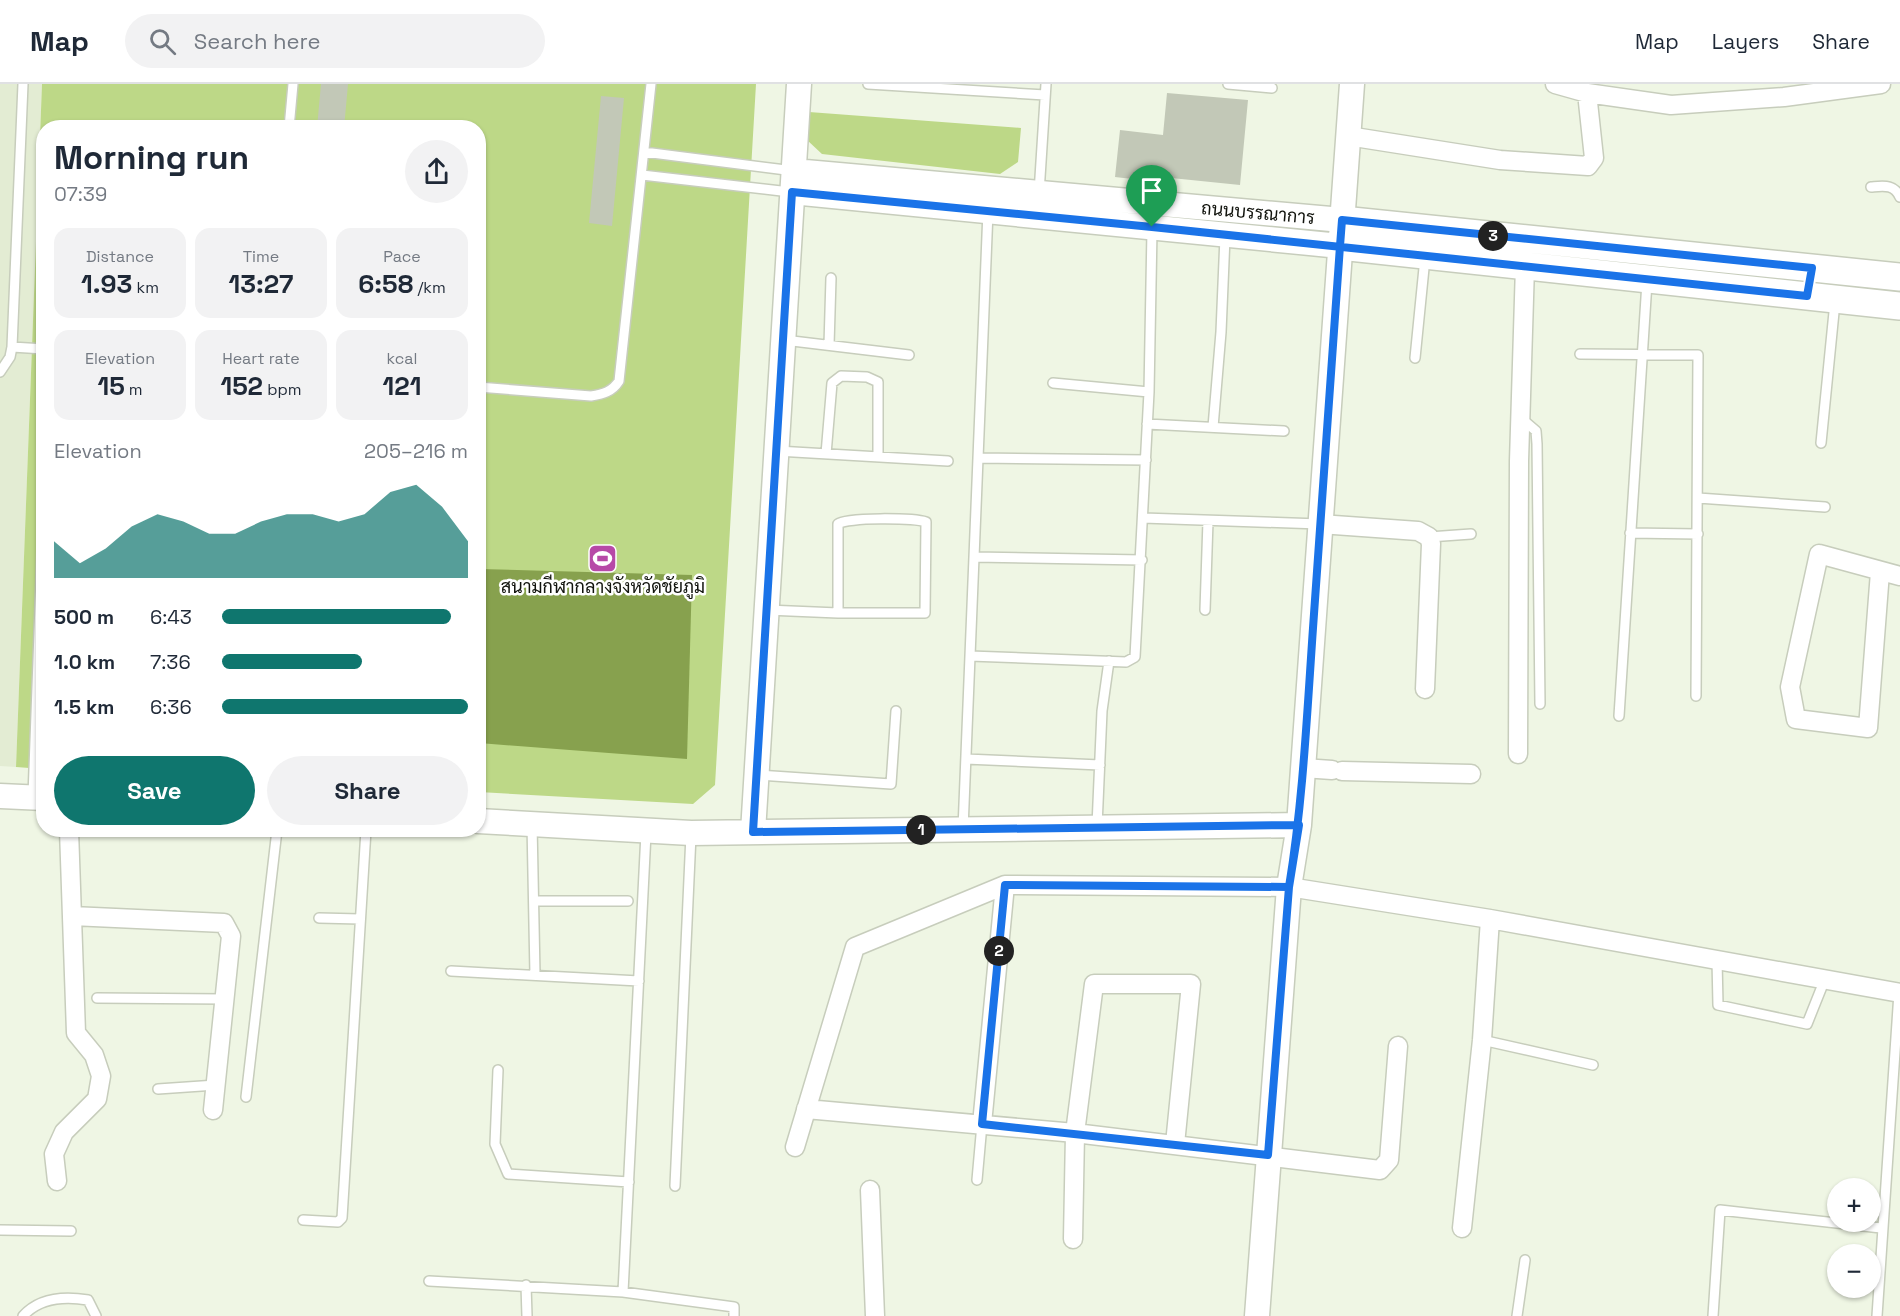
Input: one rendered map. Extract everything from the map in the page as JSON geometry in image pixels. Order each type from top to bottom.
[{"type":"main road","name":"ถนนบรรณาการ","points":[[1341,233],[1649,265],[1807,296],[1900,306]]},
{"type":"main road","name":"ถนนบรรณาการ","points":[[1426,242],[1525,266],[1649,265],[1812,268],[1900,277]]},
{"type":"street","points":[[753,832],[799,84]]},
{"type":"street","points":[[1257,1316],[1289,887],[1299,825],[1352,84]]},
{"type":"street","points":[[1555,84],[1587,93],[1671,105],[1784,98],[1881,84]]},
{"type":"street","points":[[1348,136],[1500,160],[1588,166],[1594,158],[1587,93]]},
{"type":"street","name":"ถนนบรรณาการ","points":[[793,181],[1341,233]]},
{"type":"street","name":"ถนนบรรณาการ","points":[[793,181],[988,211],[1038,204],[1152,227],[1225,235],[1341,233]]},
{"type":"street","points":[[1518,754],[1521,418],[1525,266]]},
{"type":"street","points":[[1807,296],[1812,268]]},
{"type":"street","points":[[1320,524],[1418,531],[1429,537],[1431,544],[1425,689]]},
{"type":"street","points":[[1880,572],[1868,728],[1796,719],[1790,687],[1819,554],[1900,576]]},
{"type":"street","points":[[1303,768],[1471,774]]},
{"type":"street","points":[[0,796],[36,798]]},
{"type":"street","points":[[486,821],[691,833],[1299,825]]},
{"type":"street","points":[[57,1181],[54,1154],[64,1132],[97,1099],[101,1076],[94,1055],[76,1033],[69,837]]},
{"type":"street","points":[[982,1124],[1005,885]]},
{"type":"street","points":[[795,1147],[855,946],[1005,885],[1289,887],[1490,919],[1900,993]]},
{"type":"street","points":[[72,916],[224,923],[231,936],[213,1110]]},
{"type":"street","points":[[1462,1228],[1482,1040],[1490,919]]},
{"type":"street","points":[[1073,1239],[1075,1133],[1094,984],[1191,984],[1175,1144]]},
{"type":"street","points":[[806,1109],[1075,1133],[1268,1155],[1374,1170],[1386,1166],[1389,1160],[1398,1046]]},
{"type":"street","points":[[870,1190],[876,1316]]},
{"type":"lane","points":[[0,372],[10,357],[12,347],[22,84]]},
{"type":"lane","points":[[290,120],[293,84]]},
{"type":"lane","points":[[486,388],[591,396],[604,394],[614,388],[622,371],[651,84]]},
{"type":"lane","points":[[868,84],[1045,95]]},
{"type":"lane","points":[[1038,204],[1046,84]]},
{"type":"lane","points":[[1228,84],[1272,88]]},
{"type":"lane","points":[[644,152],[793,181]]},
{"type":"lane","points":[[642,175],[793,181]]},
{"type":"lane","points":[[1871,187],[1888,185],[1897,190],[1900,197]]},
{"type":"lane","points":[[963,829],[988,211]]},
{"type":"lane","points":[[970,656],[1126,662],[1135,657],[1142,560],[1149,392],[1152,227]]},
{"type":"lane","points":[[1214,427],[1225,235]]},
{"type":"lane","points":[[1415,358],[1426,242]]},
{"type":"lane","points":[[1619,716],[1641,354],[1649,265]]},
{"type":"lane","points":[[829,345],[831,278]]},
{"type":"lane","points":[[1821,443],[1836,299]]},
{"type":"lane","points":[[784,340],[909,355]]},
{"type":"lane","points":[[12,347],[36,348]]},
{"type":"lane","points":[[1580,354],[1698,355],[1696,696]]},
{"type":"lane","points":[[826,454],[832,383],[837,377],[850,376],[873,378],[880,387],[878,457]]},
{"type":"lane","points":[[1053,383],[1149,392]]},
{"type":"lane","points":[[1521,418],[1536,430],[1537,444],[1540,704]]},
{"type":"lane","points":[[1147,424],[1284,431]]},
{"type":"lane","points":[[777,451],[948,460]]},
{"type":"lane","points":[[978,458],[1146,460]]},
{"type":"lane","points":[[1698,498],[1825,507]]},
{"type":"lane","points":[[1143,518],[1320,524]]},
{"type":"lane","points":[[767,610],[838,613],[925,613],[926,522],[856,520],[841,521],[838,524],[838,613]]},
{"type":"lane","points":[[1205,610],[1208,521]]},
{"type":"lane","points":[[1630,533],[1698,534]]},
{"type":"lane","points":[[1429,537],[1471,534]]},
{"type":"lane","points":[[974,557],[1142,560]]},
{"type":"lane","points":[[1097,828],[1108,661]]},
{"type":"lane","points":[[758,776],[891,784],[896,711]]},
{"type":"lane","points":[[966,759],[1100,765]]},
{"type":"lane","points":[[532,824],[535,975]]},
{"type":"lane","points":[[623,1292],[647,830]]},
{"type":"lane","points":[[675,1186],[691,833]]},
{"type":"lane","points":[[246,1097],[276,837]]},
{"type":"lane","points":[[303,1220],[338,1222],[342,1218],[366,837]]},
{"type":"lane","points":[[534,901],[628,902]]},
{"type":"lane","points":[[319,918],[360,919]]},
{"type":"lane","points":[[1717,960],[1718,1005],[1807,1024],[1825,980]]},
{"type":"lane","points":[[451,971],[639,981]]},
{"type":"lane","points":[[1881,1228],[1900,993]]},
{"type":"lane","points":[[97,998],[224,999]]},
{"type":"lane","points":[[1482,1040],[1593,1065]]},
{"type":"lane","points":[[498,1070],[495,1144],[508,1174],[628,1182]]},
{"type":"lane","points":[[158,1089],[216,1085]]},
{"type":"lane","points":[[977,1180],[982,1124]]},
{"type":"lane","points":[[1713,1316],[1720,1210],[1827,1222]]},
{"type":"lane","points":[[0,1230],[71,1231]]},
{"type":"lane","points":[[1876,1316],[1881,1232]]},
{"type":"lane","points":[[1518,1316],[1525,1260]]},
{"type":"lane","points":[[429,1281],[623,1292],[734,1307],[734,1316]]},
{"type":"lane","points":[[526,1285],[527,1316]]},
{"type":"lane","points":[[23,1316],[36,1304],[75,1298],[88,1300],[96,1316]]},
{"type":"shaded area","points":[[0,84],[42,84],[41,120],[36,120],[36,242],[16,767],[0,766]]},
{"type":"shaded area","name":"สนามกีฬากลางจังหวัดชัยภูมิ","points":[[42,84],[756,84],[715,785],[693,804],[486,792],[486,120],[41,120]]},
{"type":"shaded area","points":[[809,112],[1021,128],[1018,162],[1000,174],[822,154],[807,140]]},
{"type":"shaded area","name":"สนามกีฬากลางจังหวัดชัยภูมิ","points":[[36,242],[36,768],[16,767]]},
{"type":"shaded area","points":[[486,569],[692,575],[687,759],[486,744]]},
{"type":"building","points":[[321,84],[348,84],[345,120],[318,120]]},
{"type":"building","points":[[1167,93],[1248,100],[1240,185],[1142,175],[1141,180],[1115,177],[1120,130],[1163,135]]},
{"type":"building","points":[[601,96],[624,98],[612,226],[589,223]]},
{"type":"place","name":"สนามกีฬากลางจังหวัดชัยภูมิ","points":[[603,558]]},
{"type":"route","points":[[1152,227],[792,192],[753,832],[1299,825],[1289,887],[1268,1155],[982,1124],[1005,885],[1289,887],[1299,825],[1320,524],[1340,246],[1342,220],[1812,268],[1807,296],[1340,246],[1152,227]]}]
